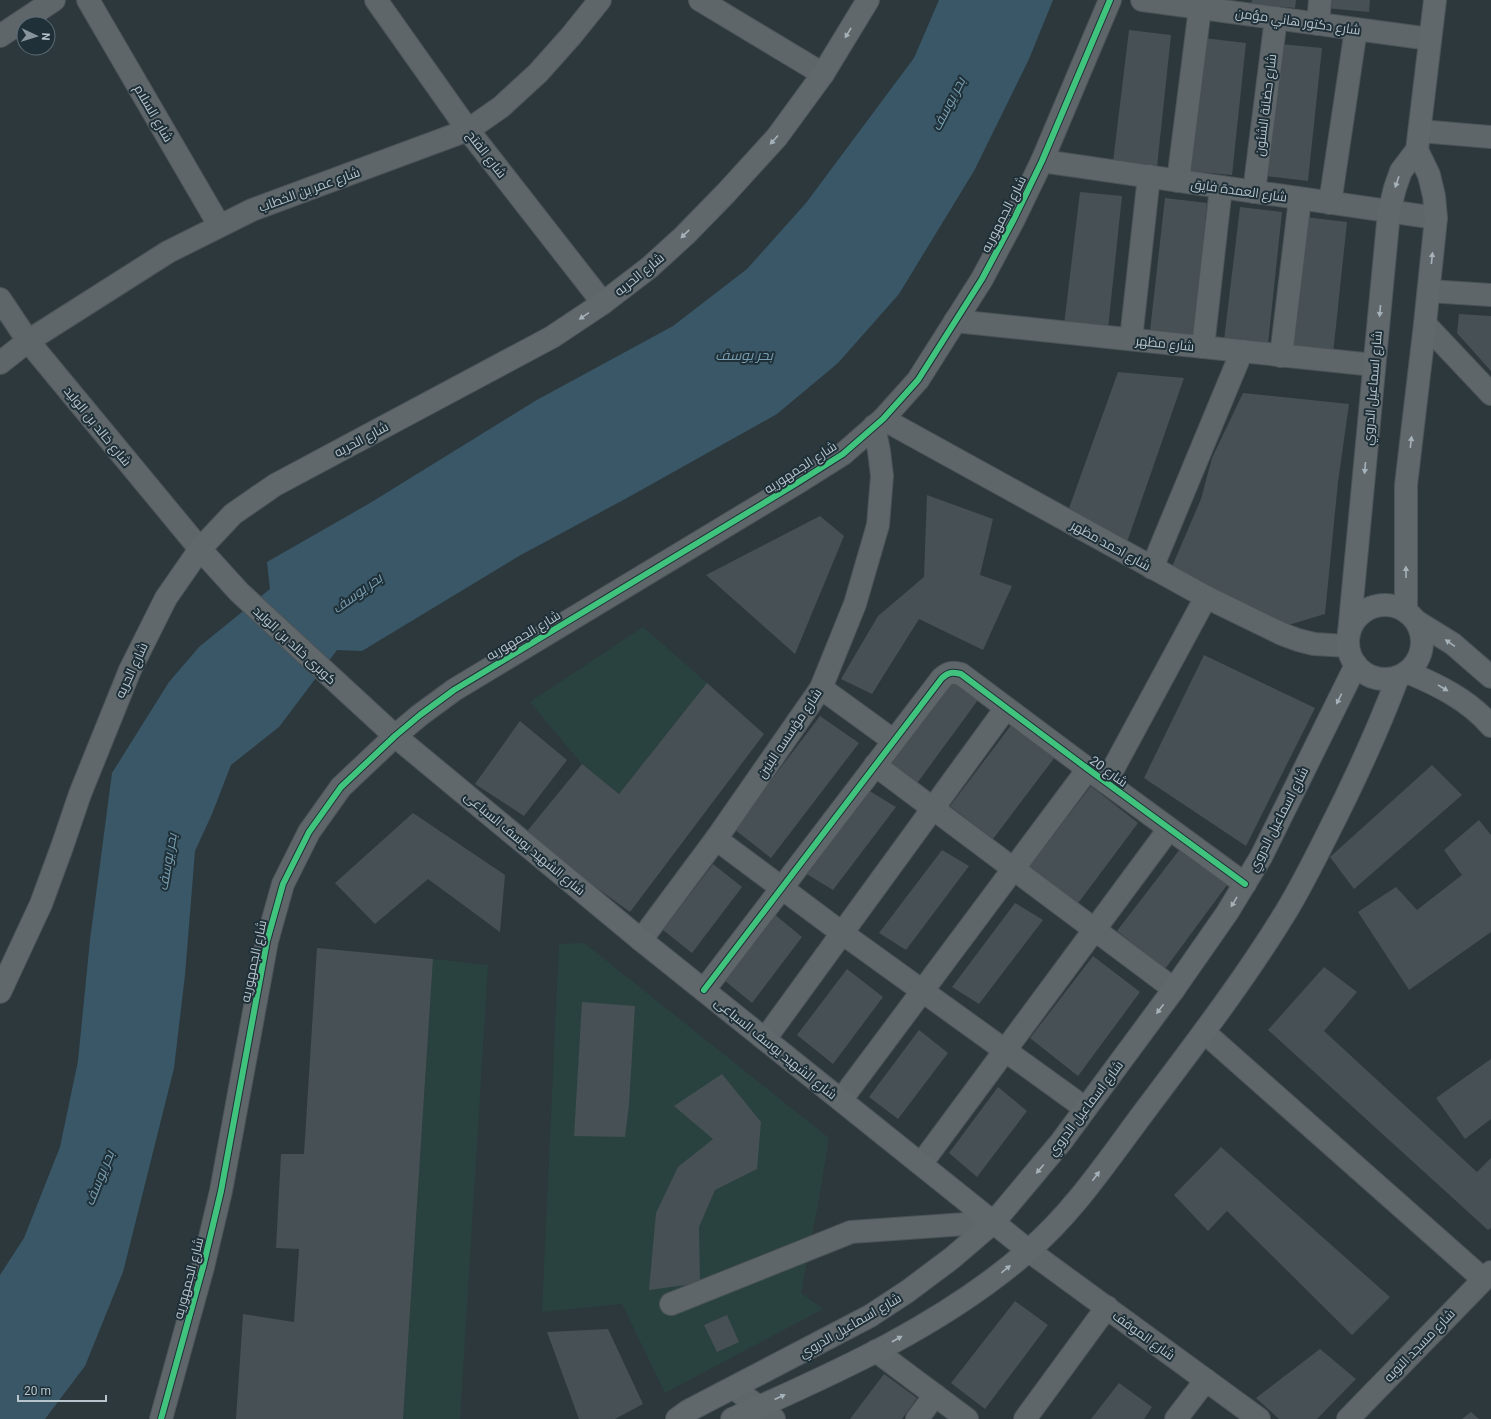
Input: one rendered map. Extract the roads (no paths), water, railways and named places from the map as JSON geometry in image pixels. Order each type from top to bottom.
[{"type":"main road","name":"شارع الحريه","points":[[0,990],[41,904],[83,786],[130,670],[166,598],[200,550],[234,514],[274,485],[552,337],[603,303],[650,267],[685,235],[777,137],[823,74],[868,0]]},
{"type":"main road","points":[[1435,0],[1419,140],[1434,196],[1436,218],[1406,485],[1411,616],[1421,631],[1422,642],[1420,654],[1415,664],[1402,674],[1386,679],[1375,677],[1364,672],[1351,648],[1355,620],[1366,610],[1379,605],[1393,606],[1411,616],[1453,644],[1491,677]]},
{"type":"main road","name":"شارع اسماعيل الدروي","points":[[677,1419],[688,1411],[870,1316],[908,1291],[952,1258],[994,1222],[1042,1166],[1206,946],[1245,884],[1260,857],[1351,648],[1374,366],[1389,212],[1401,171],[1419,140]]},
{"type":"main road","name":"كوبرى خالد بن الوليد","points":[[200,550],[239,592],[395,736]]},
{"type":"main road","points":[[1402,674],[1440,685],[1465,702],[1491,726]]},
{"type":"main road","points":[[732,1419],[767,1413],[942,1314],[984,1286],[1029,1251],[1075,1202],[1204,1032],[1287,910],[1307,875],[1374,737],[1402,674]]},
{"type":"main road","name":"شارع الشهيد يوسف السباعى","points":[[395,736],[641,940],[1029,1251]]},
{"type":"street","points":[[0,36],[54,0]]},
{"type":"street","name":"شارع السلام","points":[[88,0],[220,225]]},
{"type":"street","name":"شارع الفتح","points":[[376,0],[468,130],[603,303]]},
{"type":"street","name":"شارع عمر بن الخطاب","points":[[0,363],[28,341],[168,252],[220,225],[252,210],[468,130],[501,107],[538,73],[572,36],[600,0]]},
{"type":"street","points":[[700,0],[823,74]]},
{"type":"street","name":"شارع الجمهوريه","points":[[161,1419],[203,1267],[221,1191],[267,941],[283,884],[309,832],[341,787],[395,736],[454,690],[797,483],[842,454],[878,423],[918,380],[982,279],[1014,219],[1042,161],[1110,0]]},
{"type":"street","name":"شارع دكتور هاني مؤمن","points":[[1142,0],[1200,8],[1240,7],[1276,18],[1430,39]]},
{"type":"street","points":[[1318,24],[1320,0]]},
{"type":"street","points":[[1178,181],[1200,8]]},
{"type":"street","name":"شارع حضانة الشئون","points":[[1254,192],[1276,18]]},
{"type":"street","points":[[1330,203],[1356,29]]},
{"type":"street","points":[[1419,140],[1491,137]]},
{"type":"street","name":"شارع العمدة فايق","points":[[1042,161],[1436,218]]},
{"type":"street","points":[[1131,339],[1150,176]]},
{"type":"street","points":[[1203,347],[1222,187]]},
{"type":"street","points":[[1281,356],[1300,198]]},
{"type":"street","points":[[1428,291],[1491,295]]},
{"type":"street","name":"شارع خالد بن الوليد","points":[[0,299],[28,341],[200,550]]},
{"type":"street","name":"شارع مظهر","points":[[955,321],[1374,366]]},
{"type":"street","points":[[1425,324],[1491,394]]},
{"type":"street","points":[[1152,568],[1242,352]]},
{"type":"street","name":"شارع احمد مظهر","points":[[878,423],[1206,597],[1282,634],[1314,644],[1351,648]]},
{"type":"street","name":"شارع مؤسسه البنين","points":[[641,940],[716,839],[821,688],[855,604],[878,525],[882,476],[878,423]]},
{"type":"street","points":[[1106,782],[1206,597]]},
{"type":"street","name":"شارع 20","points":[[894,741],[947,673],[952,672],[961,674],[1245,884]]},
{"type":"street","points":[[704,990],[894,741],[821,688]]},
{"type":"street","points":[[764,1039],[1006,708]]},
{"type":"street","points":[[875,765],[1174,989]]},
{"type":"street","points":[[841,1100],[1088,769]]},
{"type":"street","points":[[921,1164],[1169,829]]},
{"type":"street","points":[[716,839],[842,933],[1085,1108]]},
{"type":"street","points":[[1204,1032],[1487,1275]]},
{"type":"street","points":[[671,1304],[851,1232],[994,1222]]},
{"type":"street","name":"شارع الموقف","points":[[1029,1251],[1259,1419]]},
{"type":"street","name":"شارع مسجد التوبه","points":[[1348,1419],[1487,1275]]},
{"type":"street","points":[[1025,1419],[1106,1307]]},
{"type":"street","points":[[876,1351],[967,1419]]},
{"type":"street","points":[[1176,1419],[1206,1380]]},
{"type":"street","points":[[734,1388],[767,1413]]},
{"type":"street","points":[[917,1419],[935,1395]]},
{"type":"water","name":"بحر يوسف","points":[[939,0],[1053,0],[1029,59],[974,171],[899,294],[838,363],[777,414],[627,498],[519,556],[362,651],[337,650],[279,727],[231,765],[212,814],[195,851],[185,975],[174,1068],[123,1272],[85,1366],[45,1419],[0,1419],[0,1275],[24,1238],[60,1147],[78,1061],[90,940],[112,773],[169,682],[199,647],[270,589],[267,562],[370,503],[535,401],[673,326],[747,269],[806,203],[914,58]]}]
